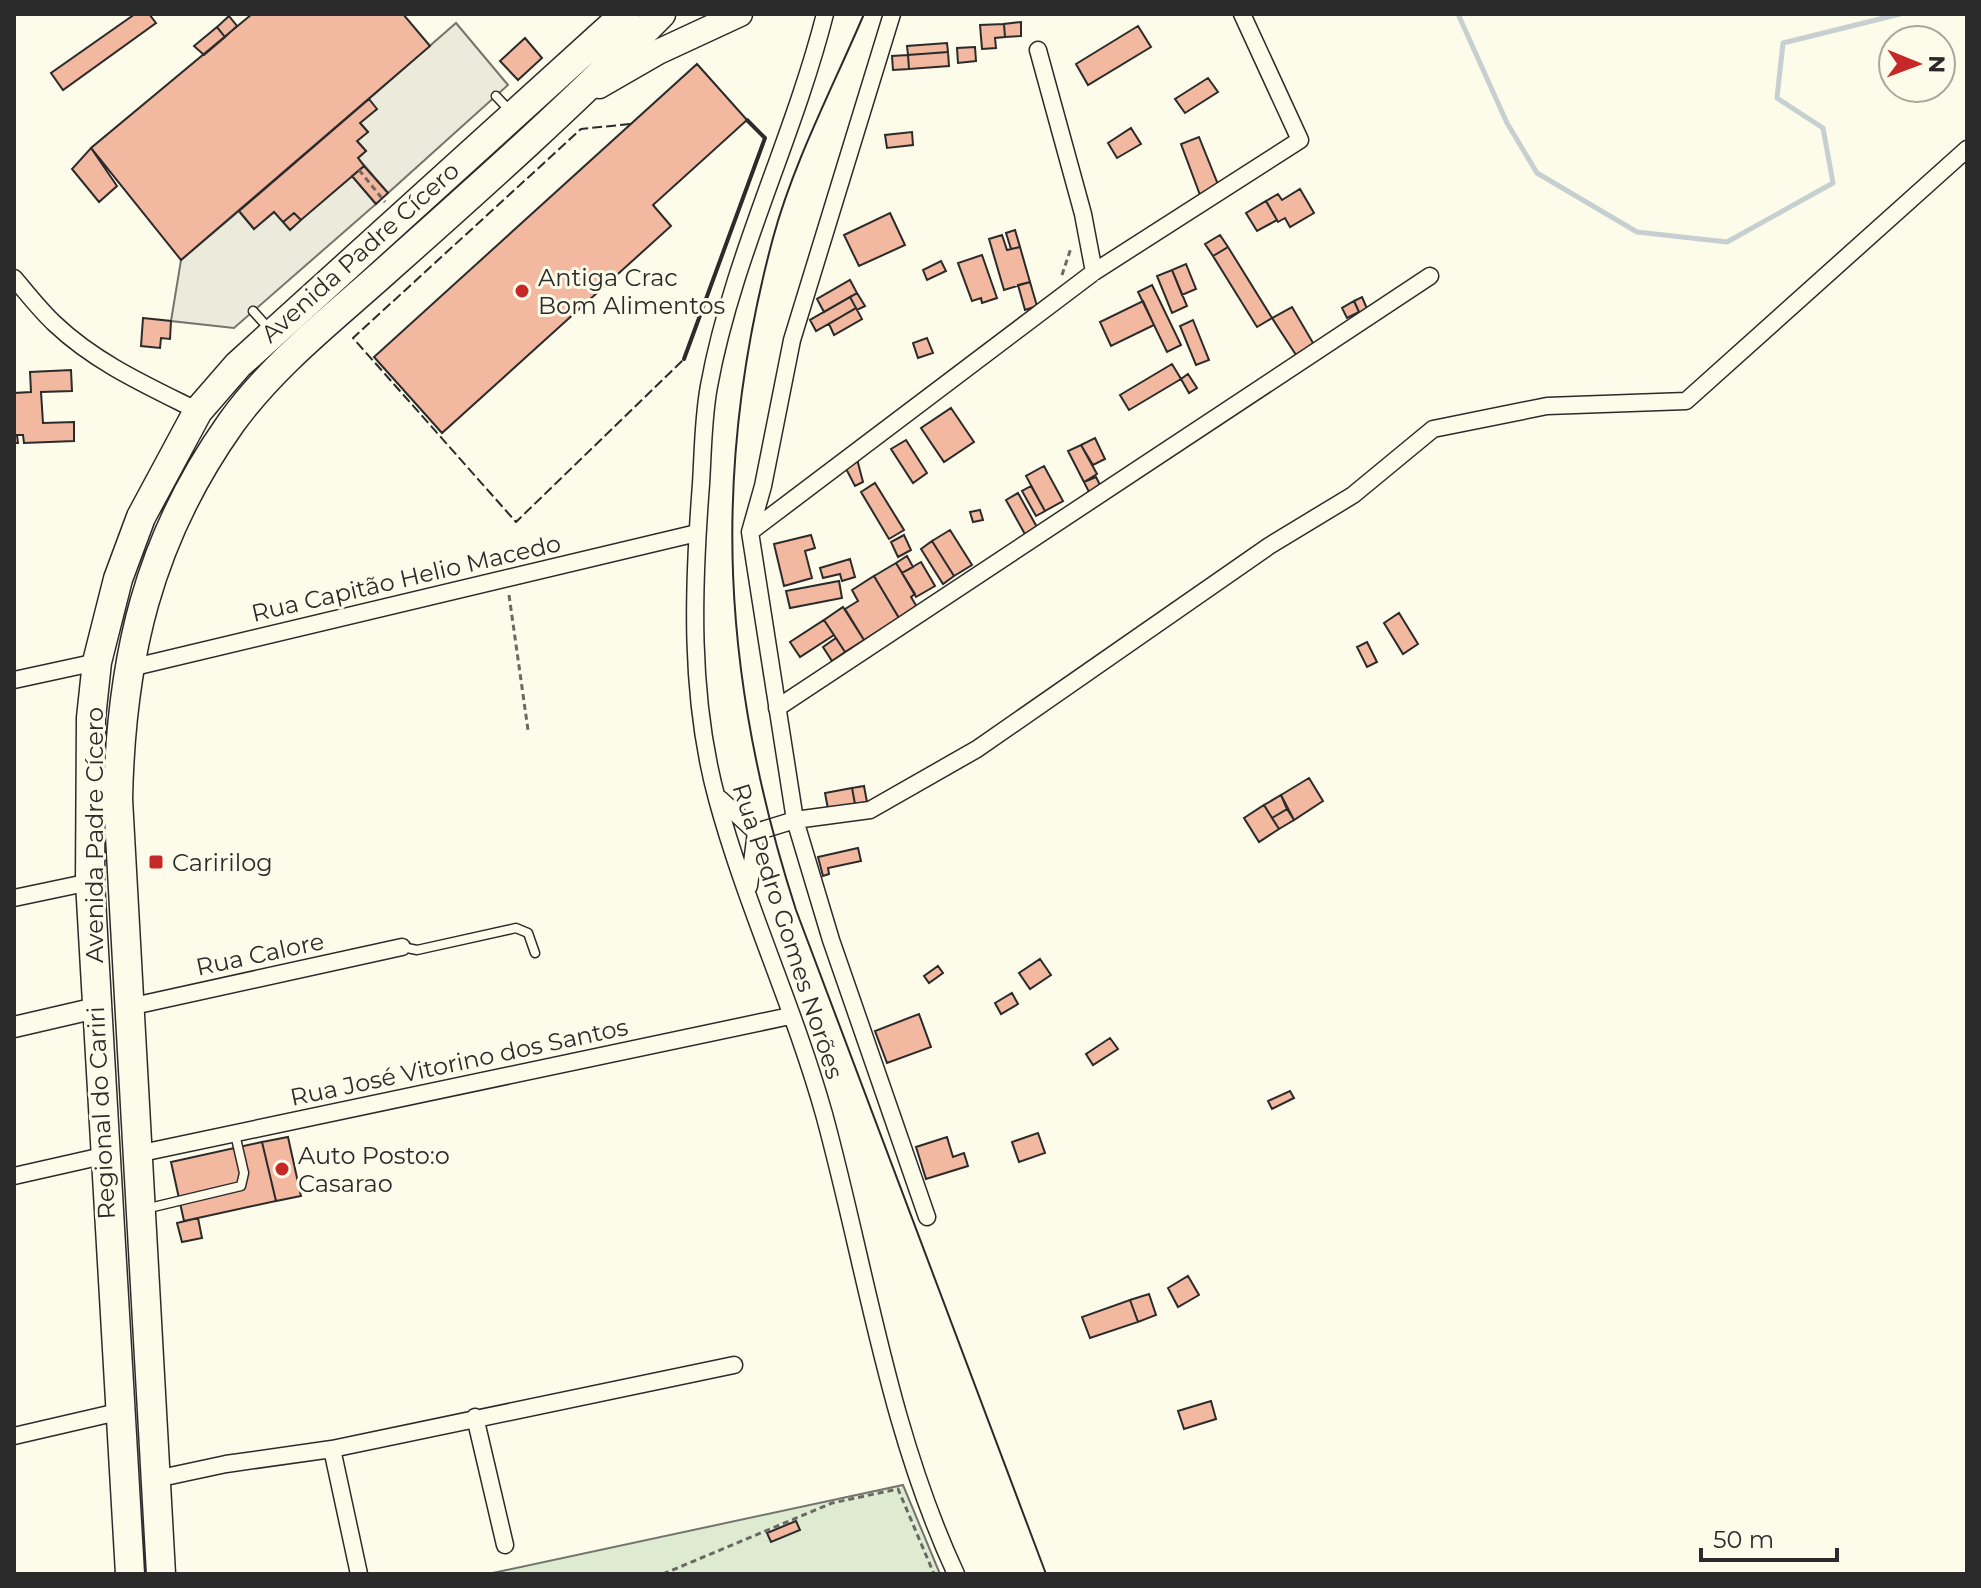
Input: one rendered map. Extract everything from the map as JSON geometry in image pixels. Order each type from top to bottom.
[{"type":"highway","name":"Avenida Padre Cícero","points":[[130,1574],[96,1008],[88,781],[97,662],[118,579],[141,517],[198,411],[272,331],[504,105],[625,14]]},
{"type":"highway","name":"Avenida Padre Cícero","points":[[161,1574],[118,799],[119,729],[126,669],[156,566],[179,512],[232,422],[280,368],[570,106],[661,14]]},
{"type":"main road","name":"Avenida Padre Cícero","points":[[570,106],[658,52],[740,14]]},
{"type":"street","name":"Rua Pedro Gomes Norões","points":[[825,14],[722,329],[708,389],[697,533],[695,648],[705,744],[716,795],[823,1113],[841,1193],[865,1271],[883,1367],[908,1454],[956,1574]]},
{"type":"street","points":[[892,14],[792,340],[763,486],[750,532],[795,820],[831,940],[927,1217]]},
{"type":"street","points":[[750,532],[1094,272],[1300,140],[1242,14]]},
{"type":"street","points":[[1038,50],[1083,214],[1094,272]]},
{"type":"street","points":[[756,832],[795,820],[870,810],[977,749],[1269,546],[1353,495],[1433,429],[1547,406],[1686,401],[1967,149]]},
{"type":"street","points":[[777,708],[1430,276]]},
{"type":"street","points":[[14,278],[54,323],[81,346],[114,369],[198,411]]},
{"type":"street","name":"Rua Capitão Helio Macedo","points":[[126,669],[697,533]]},
{"type":"street","points":[[14,680],[97,662]]},
{"type":"street","points":[[716,795],[756,832]]},
{"type":"street","points":[[749,896],[749,865],[756,832]]},
{"type":"street","points":[[14,898],[90,882]]},
{"type":"street","name":"Rua Calore","points":[[129,1007],[402,947]]},
{"type":"street","points":[[14,1027],[96,1008]]},
{"type":"street","name":"Rua José Vitorino dos Santos","points":[[137,1154],[790,1016]]},
{"type":"street","points":[[14,1176],[107,1155]]},
{"type":"street","points":[[156,1479],[226,1464],[332,1449],[734,1365]]},
{"type":"street","points":[[14,1436],[122,1411]]},
{"type":"street","points":[[475,1417],[505,1545]]},
{"type":"street","points":[[332,1449],[359,1574]]},
{"type":"lane","points":[[253,311],[272,331]]},
{"type":"lane","points":[[402,947],[417,950],[516,928],[528,933],[535,953]]},
{"type":"lane","points":[[140,1210],[236,1189],[243,1182],[244,1173],[235,1134]]},
{"type":"path","points":[[359,170],[382,198]]},
{"type":"path","points":[[1061,277],[1083,214]]},
{"type":"path","points":[[506,579],[528,730]]},
{"type":"path","points":[[663,1574],[832,1503],[898,1489],[934,1574]]},
{"type":"green space","points":[[903,1485],[940,1574],[488,1574]]},
{"type":"shaded area","points":[[456,23],[508,85],[388,193],[358,158],[366,151],[357,141],[368,132],[360,123],[376,109],[369,99]]},
{"type":"shaded area","points":[[352,176],[376,204],[234,328],[171,321],[181,260],[239,211],[254,229],[274,212]]},
{"type":"building","points":[[135,14],[149,14],[156,23],[63,90],[51,73]]},
{"type":"building","points":[[252,14],[403,14],[430,46],[181,260],[91,148]]},
{"type":"building","points":[[229,16],[237,26],[225,37],[217,27]]},
{"type":"building","points":[[1021,22],[1021,36],[1005,37],[1004,24]]},
{"type":"building","points":[[1004,24],[1005,37],[995,38],[996,48],[982,49],[980,25]]},
{"type":"building","points":[[1138,26],[1151,47],[1088,85],[1076,64]]},
{"type":"building","points":[[217,27],[225,37],[204,55],[194,46]]},
{"type":"building","points":[[525,38],[542,58],[518,80],[500,61]]},
{"type":"building","points":[[947,43],[948,52],[908,55],[907,46]]},
{"type":"building","points":[[975,47],[976,61],[958,63],[957,48]]},
{"type":"building","points":[[948,52],[949,66],[909,69],[908,55]]},
{"type":"building","points":[[908,55],[909,69],[893,70],[892,56]]},
{"type":"building","name":"Antiga Crac Bom Alimentos","points":[[697,64],[747,120],[653,205],[671,226],[442,433],[374,357]]},
{"type":"building","points":[[1208,78],[1218,92],[1185,113],[1175,99]]},
{"type":"building","points":[[369,99],[377,109],[360,123],[368,132],[357,141],[366,151],[358,158],[364,166],[301,220],[294,213],[283,222],[274,212],[254,229],[239,211]]},
{"type":"building","points":[[1131,128],[1141,144],[1117,158],[1108,143]]},
{"type":"building","points":[[912,132],[913,145],[887,148],[885,135]]},
{"type":"building","points":[[1199,137],[1219,187],[1200,195],[1181,144]]},
{"type":"building","points":[[91,148],[117,186],[99,202],[72,169]]},
{"type":"building","points":[[364,166],[388,193],[376,204],[352,176]]},
{"type":"building","points":[[1300,189],[1314,213],[1290,227],[1285,218],[1278,222],[1266,201],[1278,194],[1282,200]]},
{"type":"building","points":[[1266,201],[1277,220],[1257,231],[1246,213]]},
{"type":"building","points":[[294,213],[301,220],[290,230],[283,222]]},
{"type":"building","points":[[890,213],[905,245],[859,266],[844,235]]},
{"type":"building","points":[[1015,230],[1020,247],[1011,249],[1006,233]]},
{"type":"building","points":[[1002,235],[1007,250],[1020,247],[1030,282],[1004,290],[989,239]]},
{"type":"building","points":[[1220,235],[1228,247],[1213,256],[1205,244]]},
{"type":"building","points":[[1228,247],[1272,318],[1257,327],[1213,256]]},
{"type":"building","points":[[982,255],[997,298],[982,303],[981,298],[972,301],[958,263]]},
{"type":"building","points":[[941,261],[946,271],[927,280],[923,270]]},
{"type":"building","points":[[1186,264],[1196,289],[1182,295],[1172,270]]},
{"type":"building","points":[[1172,270],[1187,306],[1172,313],[1157,276]]},
{"type":"building","points":[[850,280],[857,293],[824,312],[817,299]]},
{"type":"building","points":[[1030,282],[1037,306],[1025,310],[1018,285]]},
{"type":"building","points":[[1152,285],[1181,345],[1167,352],[1138,292]]},
{"type":"building","points":[[857,293],[865,306],[857,310],[850,297]]},
{"type":"building","points":[[850,297],[856,308],[816,331],[810,320]]},
{"type":"building","points":[[1362,297],[1368,311],[1360,314],[1354,301]]},
{"type":"building","points":[[1143,301],[1154,325],[1111,346],[1100,322]]},
{"type":"building","points":[[1354,301],[1359,312],[1347,318],[1342,308]]},
{"type":"building","points":[[1292,307],[1316,348],[1298,358],[1272,318]]},
{"type":"building","points":[[856,308],[862,319],[834,335],[829,324]]},
{"type":"building","points":[[143,318],[171,321],[170,339],[161,338],[160,348],[141,346]]},
{"type":"building","points":[[1193,320],[1209,360],[1196,365],[1180,326]]},
{"type":"building","points":[[927,338],[933,353],[918,358],[913,343]]},
{"type":"building","points":[[1172,364],[1181,379],[1129,410],[1120,395]]},
{"type":"building","points":[[71,370],[72,391],[41,392],[43,423],[74,422],[74,441],[24,443],[23,435],[17,435],[18,443],[14,443],[14,393],[31,392],[30,372]]},
{"type":"building","points":[[1188,374],[1197,388],[1189,393],[1181,379]]},
{"type":"building","points":[[951,408],[974,442],[944,462],[921,428]]},
{"type":"building","points":[[1095,438],[1105,459],[1093,465],[1081,445]]},
{"type":"building","points":[[906,440],[927,473],[913,483],[891,449]]},
{"type":"building","points":[[1081,445],[1097,474],[1084,482],[1068,451]]},
{"type":"building","points":[[857,459],[863,482],[855,486],[844,465]]},
{"type":"building","points":[[1044,466],[1063,501],[1045,511],[1026,476]]},
{"type":"building","points":[[1096,477],[1102,489],[1090,494],[1084,482]]},
{"type":"building","points":[[875,483],[904,530],[889,539],[861,492]]},
{"type":"building","points":[[1031,486],[1045,511],[1036,516],[1022,491]]},
{"type":"building","points":[[1018,493],[1038,529],[1026,536],[1006,500]]},
{"type":"building","points":[[980,510],[983,520],[973,522],[970,512]]},
{"type":"building","points":[[950,530],[972,565],[954,576],[932,541]]},
{"type":"building","points":[[811,535],[815,548],[805,551],[812,578],[784,586],[774,544]]},
{"type":"building","points":[[904,535],[911,550],[898,557],[891,542]]},
{"type":"building","points":[[932,541],[954,576],[943,584],[921,549]]},
{"type":"building","points":[[907,556],[913,567],[902,573],[896,563]]},
{"type":"building","points":[[850,559],[855,577],[842,581],[840,574],[823,578],[820,568]]},
{"type":"building","points":[[921,562],[935,586],[916,597],[902,573]]},
{"type":"building","points":[[896,563],[915,594],[911,597],[917,607],[899,618],[874,576]]},
{"type":"building","points":[[874,576],[899,618],[864,640],[845,609],[858,601],[852,590]]},
{"type":"building","points":[[839,581],[842,598],[790,608],[786,591]]},
{"type":"building","points":[[843,607],[864,640],[845,652],[824,620]]},
{"type":"building","points":[[1399,613],[1418,644],[1403,654],[1384,623]]},
{"type":"building","points":[[824,620],[834,635],[800,657],[790,642]]},
{"type":"building","points":[[836,638],[845,652],[832,661],[823,647]]},
{"type":"building","points":[[1367,642],[1377,662],[1367,667],[1357,647]]},
{"type":"building","points":[[1309,778],[1323,801],[1294,820],[1281,795]]},
{"type":"building","points":[[864,786],[867,802],[855,804],[852,788]]},
{"type":"building","points":[[852,788],[855,804],[828,809],[825,793]]},
{"type":"building","points":[[1281,795],[1287,809],[1272,818],[1264,805]]},
{"type":"building","points":[[1264,805],[1279,829],[1259,842],[1244,818]]},
{"type":"building","points":[[1287,809],[1294,820],[1279,829],[1272,818]]},
{"type":"building","points":[[858,848],[861,861],[828,868],[829,874],[823,876],[818,857]]},
{"type":"building","points":[[1040,959],[1051,975],[1030,989],[1019,973]]},
{"type":"building","points":[[938,966],[943,973],[929,983],[924,976]]},
{"type":"building","points":[[1012,993],[1018,1004],[1001,1014],[995,1003]]},
{"type":"building","points":[[919,1014],[931,1047],[887,1063],[875,1031]]},
{"type":"building","points":[[1110,1038],[1118,1049],[1093,1065],[1086,1054]]},
{"type":"building","points":[[1290,1091],[1294,1098],[1272,1109],[1268,1101]]},
{"type":"building","points":[[1038,1133],[1045,1153],[1019,1162],[1012,1142]]},
{"type":"building","name":"Auto Posto:o Casarao","points":[[288,1137],[301,1196],[276,1201],[262,1142]]},
{"type":"building","points":[[947,1137],[953,1157],[964,1153],[968,1166],[926,1179],[916,1147]]},
{"type":"building","points":[[262,1142],[276,1201],[184,1221],[171,1162]]},
{"type":"building","points":[[198,1218],[202,1238],[182,1242],[177,1223]]},
{"type":"building","points":[[1188,1276],[1199,1295],[1178,1307],[1168,1288]]},
{"type":"building","points":[[1149,1294],[1156,1315],[1138,1322],[1130,1300]]},
{"type":"building","points":[[1130,1300],[1138,1322],[1090,1338],[1082,1317]]},
{"type":"building","points":[[1211,1401],[1216,1419],[1184,1429],[1178,1411]]},
{"type":"building","points":[[796,1521],[800,1530],[771,1542],[767,1533]]},
{"type":"waterway","points":[[1458,14],[1507,123],[1537,173],[1637,232],[1727,242],[1833,183],[1823,128],[1777,98],[1783,43],[1900,14]]},
{"type":"tram line","points":[[864,14],[815,124],[782,209],[753,325],[740,410],[733,494],[733,576],[740,659],[752,741],[771,825],[796,910],[1046,1574]]},
{"type":"fence","points":[[630,124],[581,129],[353,338],[516,522],[684,359]]},
{"type":"wall","points":[[684,359],[765,138],[747,120]]},
{"type":"place","name":"Antiga Crac Bom Alimentos","points":[[522,291]]},
{"type":"place","name":"Caririlog","points":[[156,862]]},
{"type":"place","name":"Auto Posto:o Casarao","points":[[282,1169]]}]
